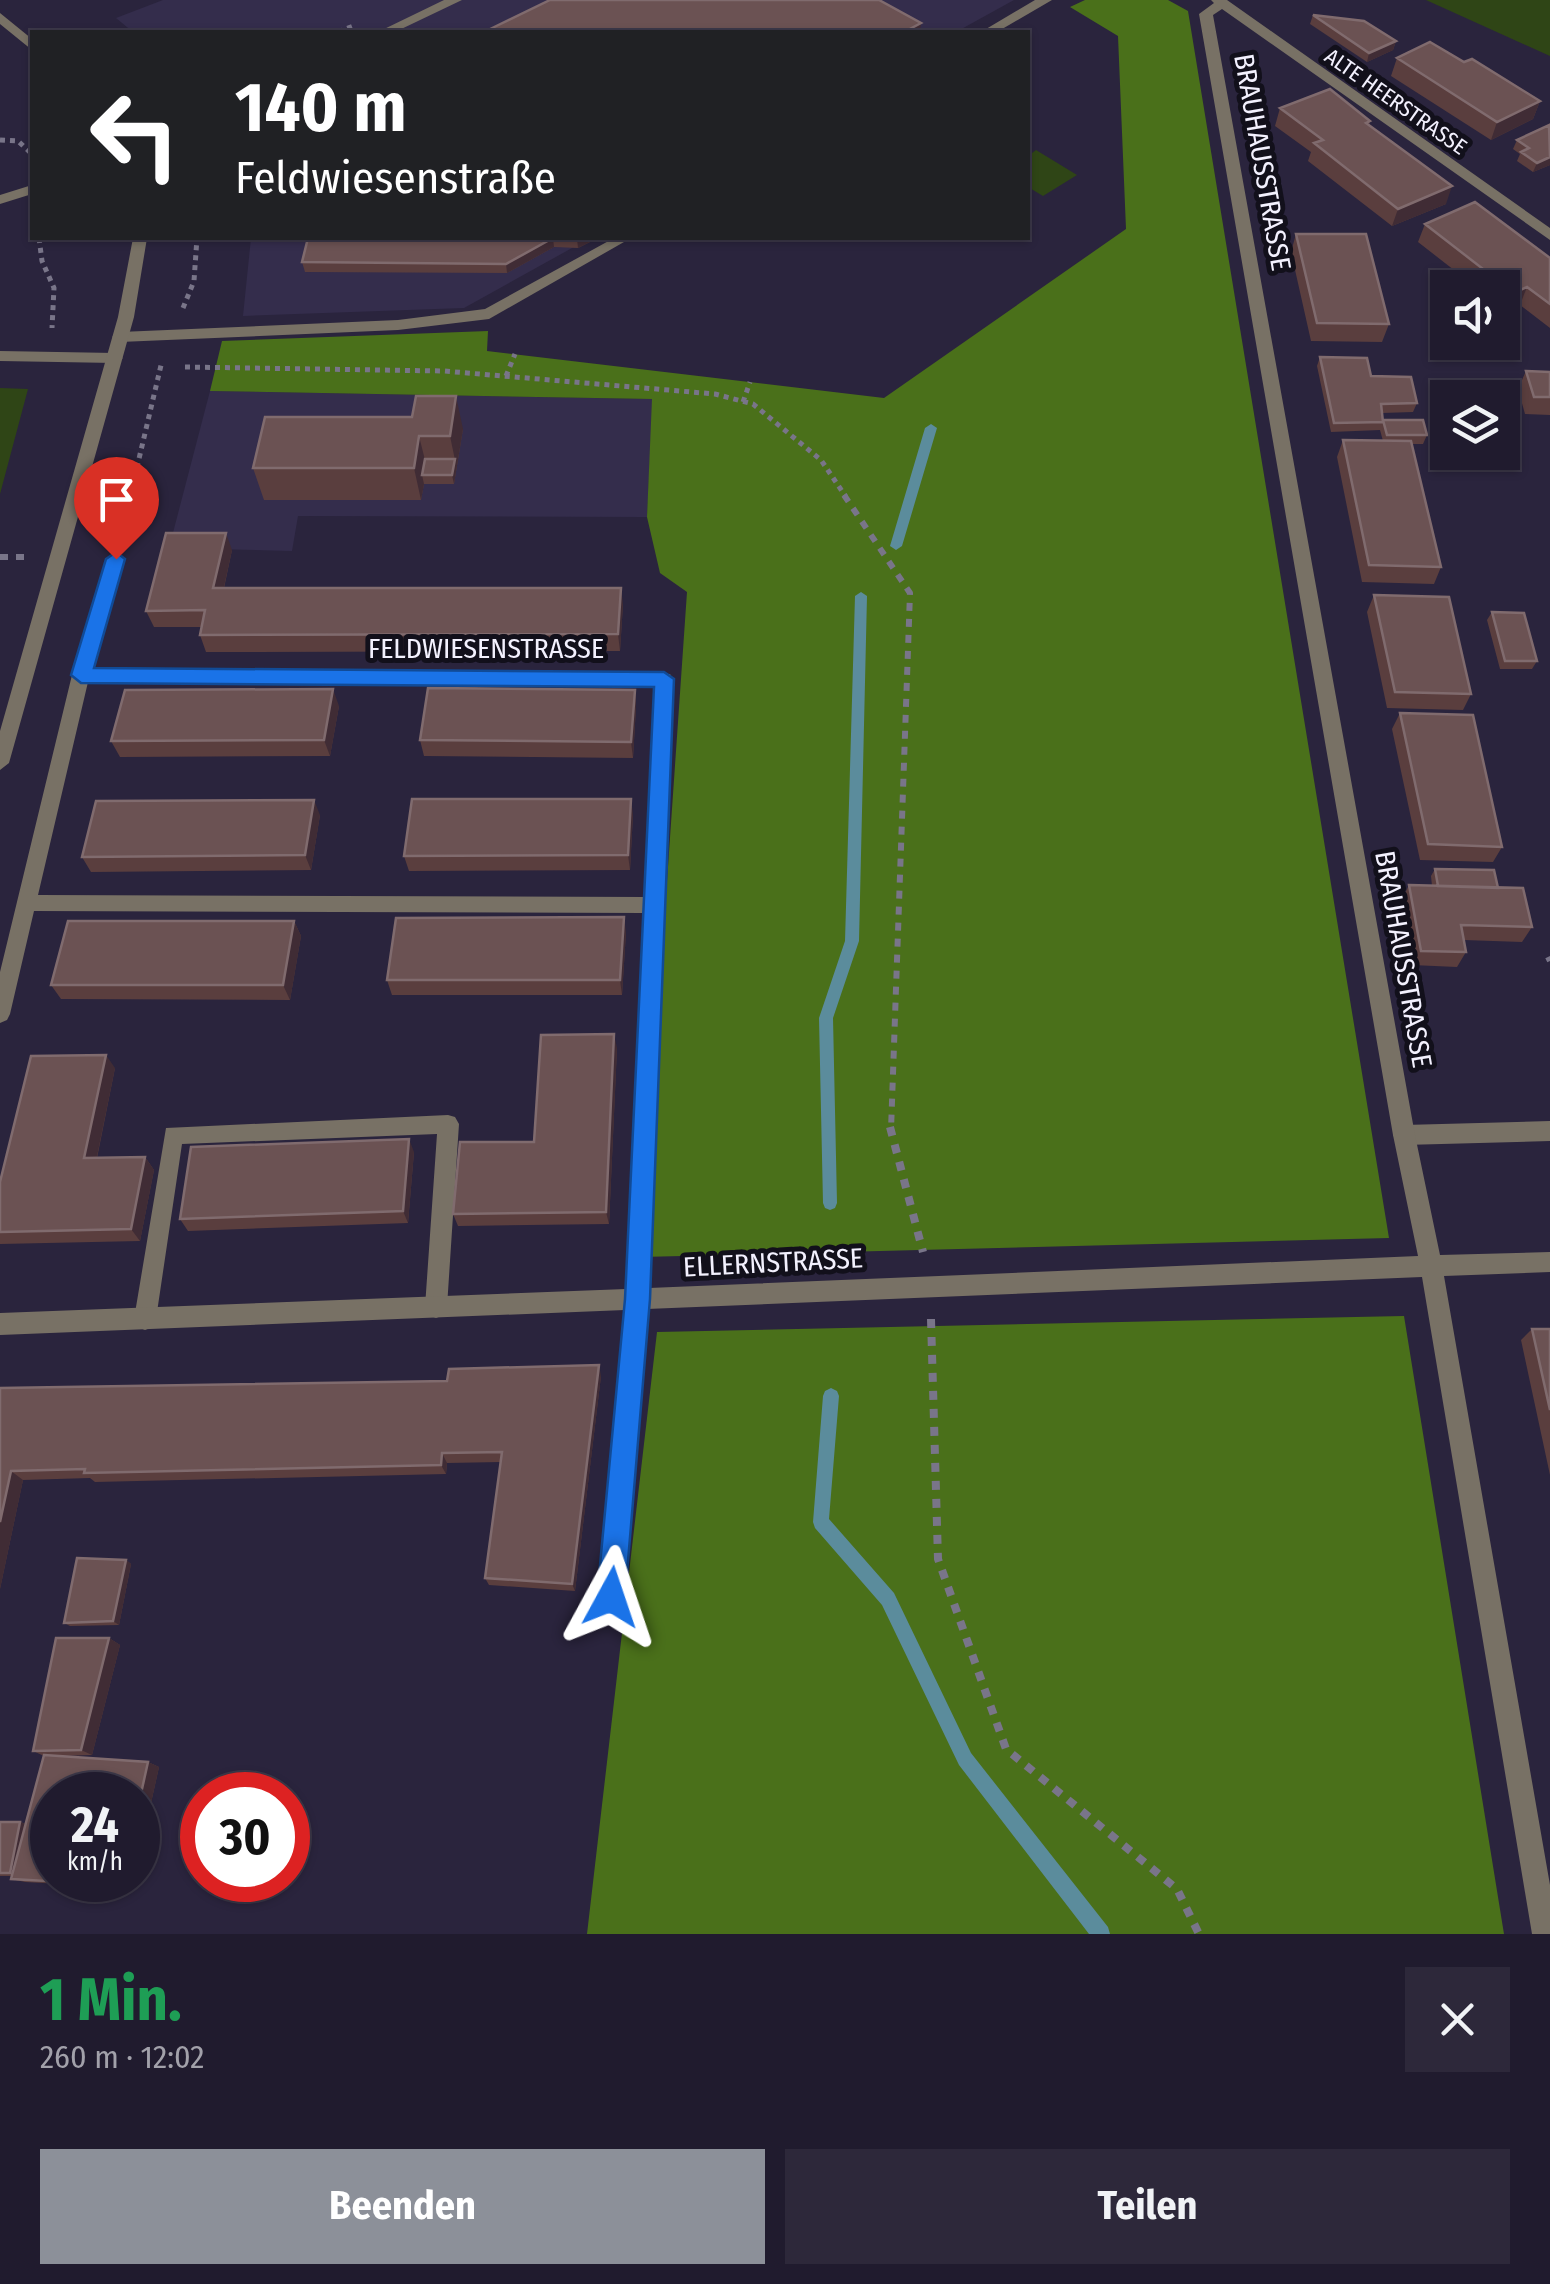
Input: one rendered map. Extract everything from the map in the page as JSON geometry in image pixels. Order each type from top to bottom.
[{"type":"street","points":[[389,30],[455,0]]},
{"type":"street","points":[[992,30],[1046,0]]},
{"type":"street","name":"ALTE HEERSTRASSE","points":[[1220,1],[1550,235]]},
{"type":"street","name":"BRAUHAUSSTRASSE","points":[[1220,1],[1206,14],[1404,1135],[1431,1266],[1545,1934]]},
{"type":"street","points":[[0,17],[30,44]]},
{"type":"street","points":[[0,200],[30,189]]},
{"type":"street","points":[[0,763],[120,337],[140,240]]},
{"type":"street","points":[[120,337],[398,325],[489,314],[620,240]]},
{"type":"street","points":[[0,356],[114,358]]},
{"type":"street","points":[[0,1014],[81,675],[116,559]]},
{"type":"street","name":"FELDWIESENSTRASSE","points":[[81,675],[664,679],[637,1299],[611,1597]]},
{"type":"street","points":[[26,903],[654,905]]},
{"type":"street","points":[[145,1319],[173,1136],[448,1124],[436,1306]]},
{"type":"street","points":[[1404,1135],[1550,1131]]},
{"type":"street","name":"ELLERNSTRASSE","points":[[0,1324],[637,1299],[931,1283],[1550,1262]]},
{"type":"path","points":[[0,140],[18,141],[30,152]]},
{"type":"path","points":[[39,240],[42,261],[54,288],[52,339]]},
{"type":"path","points":[[116,559],[167,337],[194,281],[197,240]]},
{"type":"path","points":[[506,376],[515,354]]},
{"type":"path","points":[[114,358],[160,367],[444,371],[715,394],[754,404],[821,460],[910,593],[889,1124],[931,1283],[938,1559],[1006,1749],[1178,1889],[1199,1934]]},
{"type":"path","points":[[743,402],[750,382]]},
{"type":"shaded area","points":[[163,0],[1014,0],[960,30],[131,30],[116,18]]},
{"type":"shaded area","points":[[251,240],[586,240],[464,308],[243,316]]},
{"type":"shaded area","points":[[210,391],[653,399],[647,517],[298,516],[292,551],[169,548]]},
{"type":"green space","points":[[1085,0],[1168,0],[1188,11],[1389,1238],[641,1257],[687,592],[660,573],[647,517],[652,399],[210,391],[222,341],[488,331],[487,351],[884,398],[1126,229],[1118,36],[1070,7]]},
{"type":"green space","points":[[1426,0],[1550,0],[1550,56]]},
{"type":"green space","points":[[1036,150],[1077,175],[1043,196],[1030,188],[1030,154]]},
{"type":"green space","points":[[0,388],[28,389],[0,494]]},
{"type":"green space","points":[[1404,1316],[1504,1934],[587,1934],[657,1332]]},
{"type":"building","points":[[550,0],[879,0],[921,23],[908,30],[488,30]]},
{"type":"building","points":[[1313,15],[1364,21],[1396,41],[1369,53]]},
{"type":"building","points":[[1430,42],[1464,62],[1472,59],[1540,101],[1497,122],[1397,58]]},
{"type":"building","points":[[1330,89],[1370,121],[1366,123],[1452,186],[1398,209],[1314,143],[1323,140],[1280,108]]},
{"type":"building","points":[[1549,125],[1550,157],[1537,163],[1521,152],[1529,148],[1517,140]]},
{"type":"building","points":[[1475,202],[1550,258],[1550,304],[1527,287],[1520,290],[1520,270],[1484,270],[1425,224]]},
{"type":"building","points":[[1296,234],[1366,234],[1389,324],[1317,323]]},
{"type":"building","points":[[308,240],[549,240],[506,264],[302,262]]},
{"type":"building","points":[[1320,357],[1367,358],[1371,376],[1411,377],[1417,403],[1381,404],[1383,422],[1334,423]]},
{"type":"building","points":[[1526,371],[1550,372],[1550,397],[1534,397]]},
{"type":"building","points":[[416,396],[456,396],[450,436],[419,436],[414,468],[253,468],[265,417],[412,417]]},
{"type":"building","points":[[1383,420],[1423,420],[1427,435],[1387,435]]},
{"type":"building","points":[[1343,440],[1411,441],[1441,567],[1369,565]]},
{"type":"building","points":[[425,459],[455,459],[452,475],[422,475]]},
{"type":"building","points":[[166,533],[226,533],[213,588],[621,588],[618,634],[200,635],[205,610],[146,611]]},
{"type":"building","points":[[1374,595],[1449,597],[1471,694],[1395,692]]},
{"type":"building","points":[[1492,612],[1524,613],[1537,661],[1505,661]]},
{"type":"building","points":[[428,688],[635,690],[631,742],[420,740]]},
{"type":"building","points":[[333,689],[324,740],[111,741],[125,690]]},
{"type":"building","points":[[1400,713],[1473,715],[1502,847],[1428,844]]},
{"type":"building","points":[[412,799],[631,799],[628,855],[404,856]]},
{"type":"building","points":[[314,800],[305,855],[82,857],[96,801]]},
{"type":"building","points":[[1435,869],[1494,870],[1498,888],[1438,886]]},
{"type":"building","points":[[1409,885],[1523,888],[1532,927],[1461,925],[1466,952],[1421,951]]},
{"type":"building","points":[[624,917],[620,980],[387,980],[396,918]]},
{"type":"building","points":[[68,921],[294,921],[283,985],[51,985]]},
{"type":"building","points":[[614,1034],[606,1212],[453,1214],[460,1142],[534,1142],[541,1035]]},
{"type":"building","points":[[106,1055],[84,1158],[145,1157],[131,1229],[0,1232],[0,1182],[31,1056]]},
{"type":"building","points":[[409,1139],[403,1211],[180,1219],[191,1147]]},
{"type":"building","points":[[1532,1329],[1550,1329],[1550,1410]]},
{"type":"building","points":[[599,1365],[572,1584],[485,1578],[502,1452],[442,1453],[441,1465],[84,1473],[85,1469],[11,1471],[0,1522],[0,1388],[447,1381],[449,1369]]},
{"type":"building","points":[[77,1558],[126,1560],[113,1621],[64,1623]]},
{"type":"building","points":[[56,1638],[109,1638],[81,1750],[33,1751]]},
{"type":"building","points":[[44,1755],[148,1762],[146,1772],[39,1772]]},
{"type":"building","points":[[30,1808],[30,1880],[11,1879]]},
{"type":"building","points":[[0,1822],[20,1822],[10,1873],[0,1873]]},
{"type":"waterway","points":[[896,546],[931,428]]},
{"type":"waterway","points":[[830,1203],[826,1018],[852,941],[861,596]]},
{"type":"waterway","points":[[831,1396],[821,1522],[888,1599],[965,1759],[1101,1934]]},
{"type":"route","points":[[116,559],[81,675],[664,679],[637,1299],[611,1597]]}]
